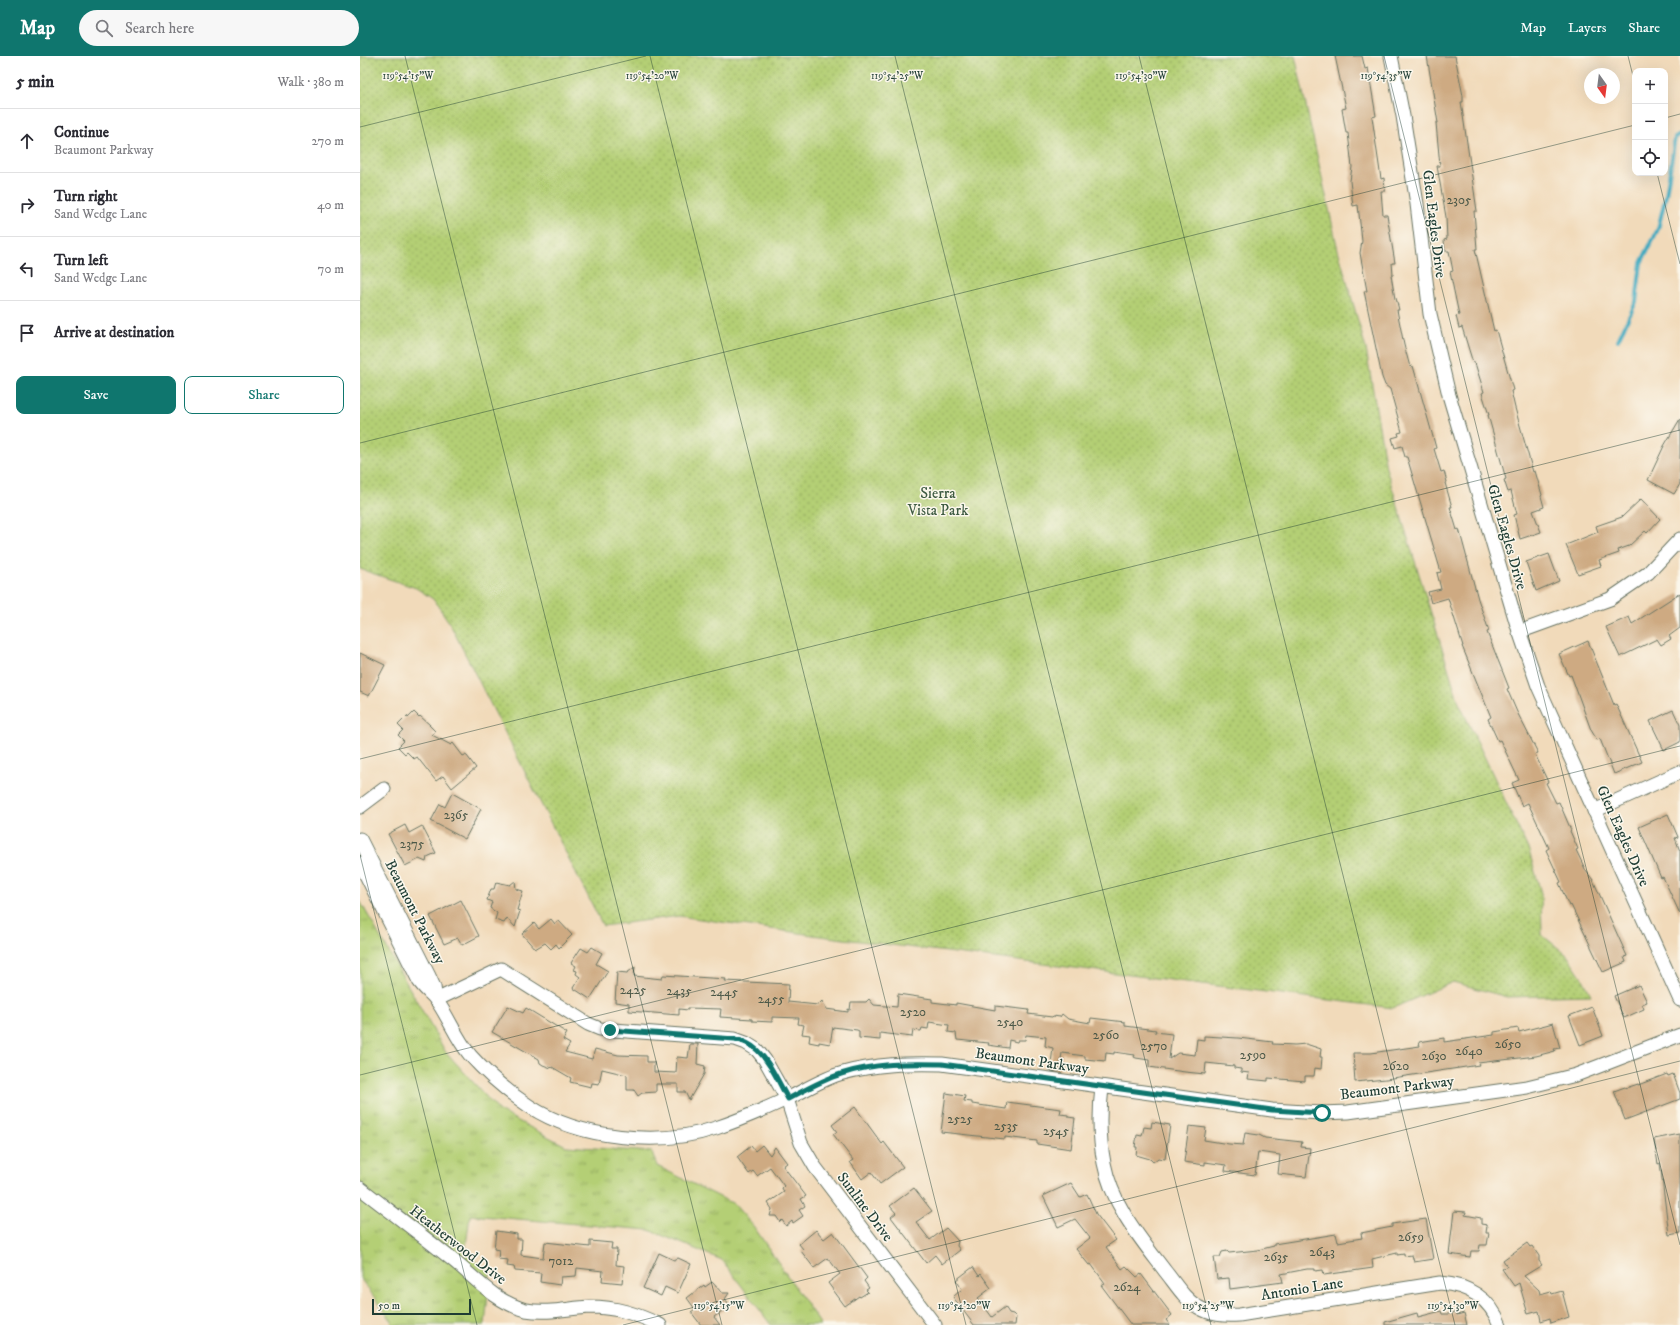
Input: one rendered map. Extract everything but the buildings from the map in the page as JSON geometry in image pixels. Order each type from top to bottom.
[{"type":"street","name":"Glen Eagles Drive","points":[[1391,56],[1403,116],[1430,314],[1450,395],[1519,632],[1538,686],[1680,1000]]},
{"type":"street","points":[[1519,632],[1610,599],[1648,573],[1680,539]]},
{"type":"street","points":[[1594,811],[1680,772]]},
{"type":"street","points":[[360,807],[384,789]]},
{"type":"street","name":"Beaumont Parkway","points":[[360,839],[429,976],[434,987],[436,1000]]},
{"type":"street","name":"Beaumont Parkway","points":[[360,864],[419,980],[425,990],[436,1000],[469,1054],[506,1089],[530,1107],[554,1119],[582,1129],[609,1136],[633,1138],[684,1136],[715,1128],[788,1099],[824,1080],[842,1073],[867,1067],[892,1064],[942,1064],[1272,1110],[1315,1113],[1348,1112],[1527,1087],[1576,1075],[1680,1035]]},
{"type":"street","name":"Sunline Drive","points":[[436,1000],[501,968],[588,1024],[600,1029],[735,1039],[746,1043],[757,1050],[765,1060],[788,1099],[801,1143],[816,1167],[935,1325]]},
{"type":"street","name":"Antonio Lane","points":[[1102,1087],[1099,1115],[1100,1140],[1104,1164],[1112,1190],[1124,1214],[1136,1232],[1186,1298],[1198,1307],[1212,1313],[1225,1316],[1239,1315],[1440,1284],[1453,1284],[1467,1289],[1479,1296],[1490,1306],[1500,1325]]},
{"type":"street","name":"Heatherwood Drive","points":[[360,1188],[454,1261],[490,1292],[508,1303],[526,1310],[548,1312],[589,1307],[611,1308],[638,1315],[660,1325]]},
{"type":"green space","name":"Sierra Vista Park","points":[[360,56],[1295,56],[1338,250],[1366,349],[1386,468],[1459,703],[1529,851],[1541,893],[1542,935],[1567,955],[1583,979],[1591,995],[1507,997],[1453,982],[1393,1008],[820,936],[679,916],[603,926],[449,622],[433,599],[416,588],[360,569]]},
{"type":"green space","points":[[360,901],[445,1051],[499,1111],[566,1146],[652,1152],[657,1166],[734,1204],[754,1227],[821,1325],[771,1325],[722,1260],[649,1230],[470,1215],[465,1253],[490,1273],[485,1325],[392,1325],[392,1321],[360,1278]]},
{"type":"waterway","points":[[1618,340],[1636,302],[1641,263],[1658,229],[1666,195],[1675,138],[1680,135]]},
{"type":"route","points":[[610,1030],[735,1039],[746,1043],[757,1050],[765,1060],[788,1099],[824,1080],[842,1073],[867,1067],[892,1064],[942,1064],[1272,1110],[1322,1113]]}]
